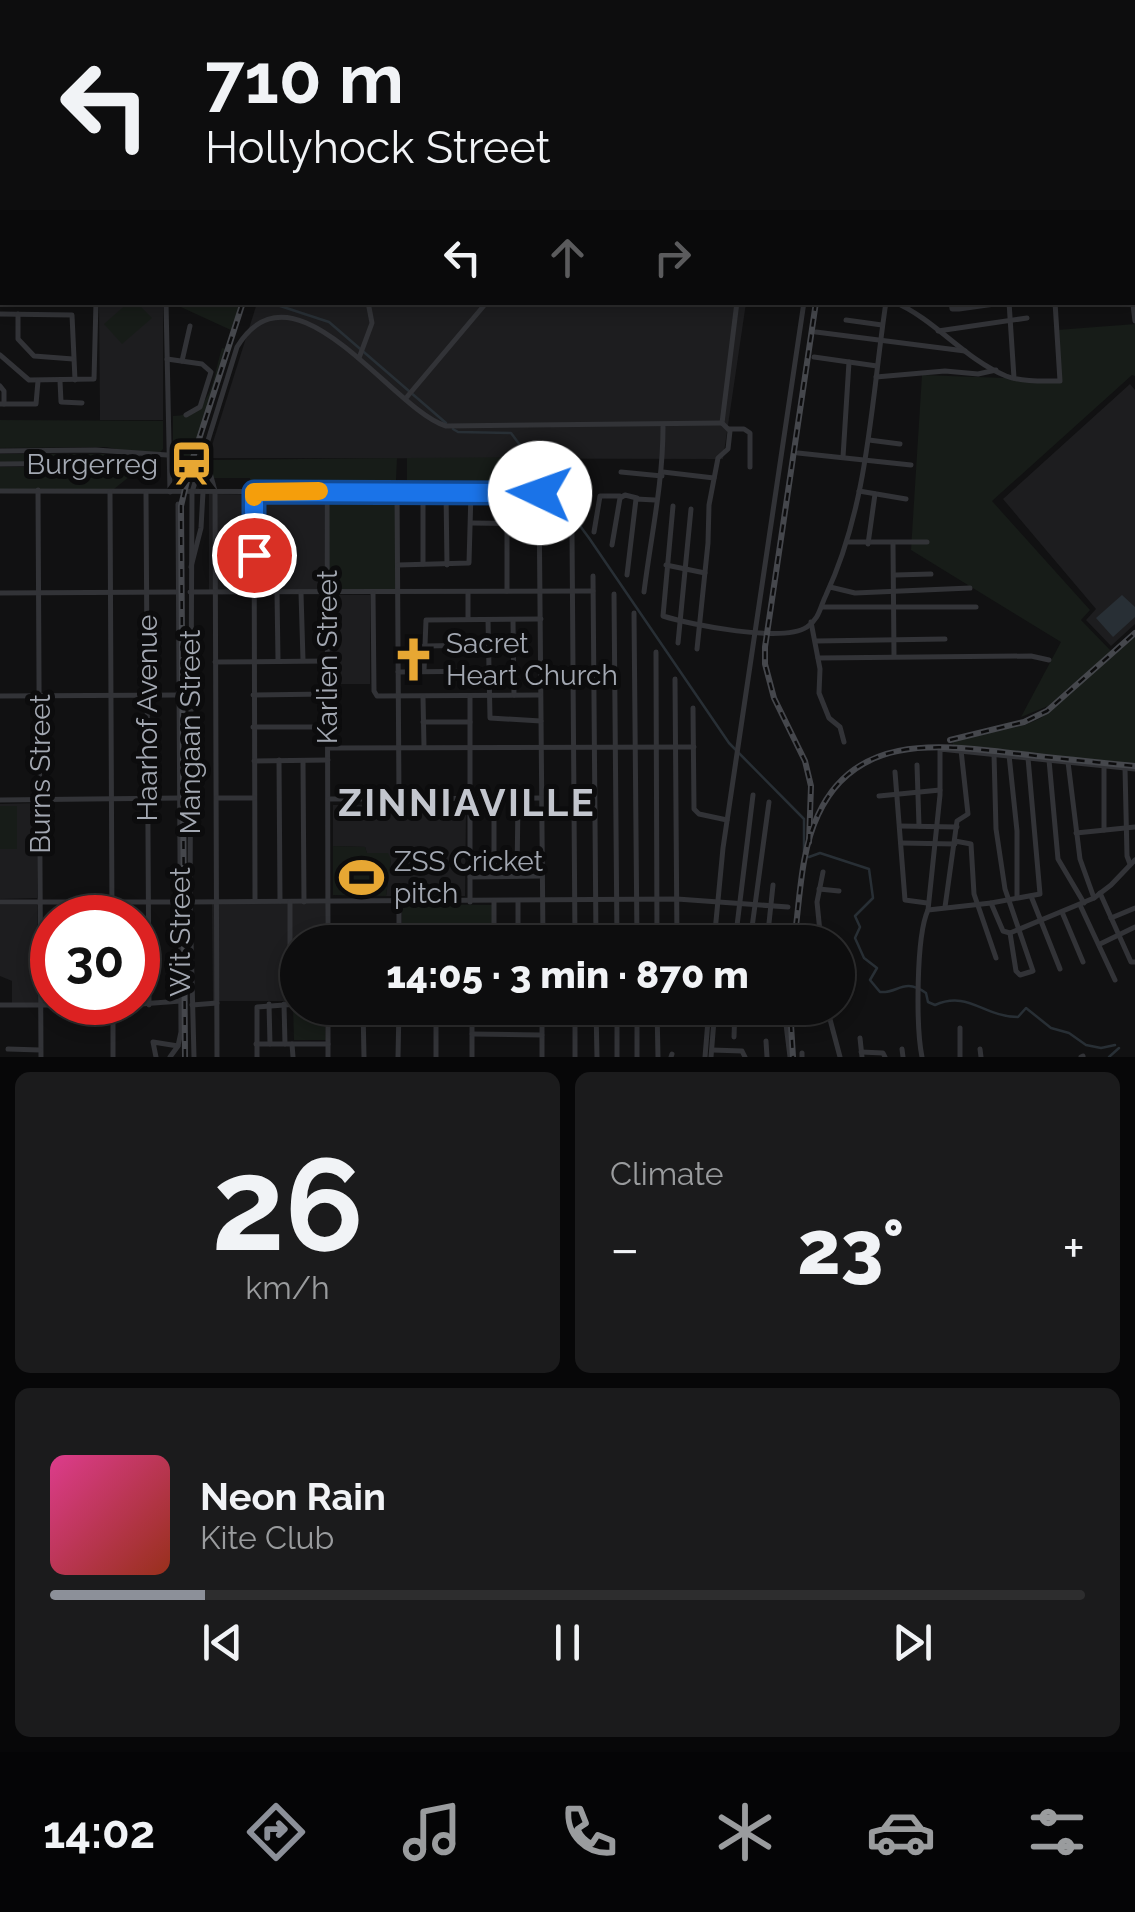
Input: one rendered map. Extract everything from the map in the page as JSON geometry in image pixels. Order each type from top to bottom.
[{"type":"street","points":[[0,355],[26,379],[92,380],[96,376],[96,305]]},
{"type":"street","points":[[166,305],[170,492]]},
{"type":"street","points":[[359,358],[372,323],[369,305]]},
{"type":"street","points":[[406,398],[485,305]]},
{"type":"street","points":[[737,305],[722,423],[729,429],[750,433],[750,467]]},
{"type":"street","points":[[715,925],[727,820],[804,305]]},
{"type":"street","points":[[673,506],[662,615],[699,626],[755,631],[796,631],[812,622],[848,542],[860,491],[886,305]]},
{"type":"street","points":[[900,305],[996,370],[1014,378],[1060,381],[1055,305]]},
{"type":"street","points":[[951,305],[952,309],[988,305]]},
{"type":"street","points":[[1009,305],[1014,378]]},
{"type":"street","points":[[0,314],[72,316],[75,380]]},
{"type":"street","points":[[18,314],[18,338],[36,357],[74,358]]},
{"type":"street","name":"Mangaan Street","points":[[194,1057],[190,902],[192,492],[237,347],[259,324],[275,318],[301,320],[330,336],[429,418],[446,426],[722,423]]},
{"type":"street","points":[[938,331],[1028,318]]},
{"type":"street","points":[[846,320],[883,325]]},
{"type":"street","points":[[182,360],[190,326]]},
{"type":"street","points":[[816,332],[965,351]]},
{"type":"street","points":[[814,357],[877,366]]},
{"type":"street","points":[[167,359],[204,365],[212,375],[200,407],[186,415]]},
{"type":"street","points":[[843,457],[849,362]]},
{"type":"street","points":[[876,377],[996,370]]},
{"type":"street","points":[[0,386],[4,391],[2,404],[36,404],[38,380]]},
{"type":"street","points":[[60,380],[61,402],[82,403]]},
{"type":"street","points":[[644,592],[663,474],[663,425]]},
{"type":"street","points":[[696,650],[707,519],[718,458],[729,446],[729,429]]},
{"type":"street","points":[[869,440],[900,444]]},
{"type":"street","points":[[0,451],[96,450],[140,456]]},
{"type":"street","points":[[204,452],[214,491],[217,1057]]},
{"type":"street","points":[[798,453],[911,466]]},
{"type":"street","points":[[156,455],[168,468]]},
{"type":"street","points":[[0,464],[96,463],[168,455]]},
{"type":"street","points":[[621,472],[714,478]]},
{"type":"street","points":[[0,490],[539,492],[542,925]]},
{"type":"street","name":"Burns Street","points":[[38,490],[40,895]]},
{"type":"street","name":"Karlien Street","points":[[326,491],[328,925]]},
{"type":"street","points":[[398,491],[399,799]]},
{"type":"street","points":[[423,491],[423,564]]},
{"type":"street","points":[[446,491],[447,565]]},
{"type":"street","points":[[398,564],[469,563],[471,491]]},
{"type":"street","points":[[860,491],[906,499]]},
{"type":"street","points":[[110,492],[112,895]]},
{"type":"street","name":"Haarhof Avenue","points":[[146,492],[148,895]]},
{"type":"street","points":[[190,569],[201,528],[203,492]]},
{"type":"street","points":[[254,492],[255,902]]},
{"type":"street","points":[[868,544],[875,494]]},
{"type":"street","points":[[594,532],[600,496],[653,501],[657,498]]},
{"type":"street","points":[[612,545],[622,496]]},
{"type":"street","points":[[627,576],[637,498]]},
{"type":"street","name":"Wit Street","points":[[178,504],[178,1046]]},
{"type":"street","points":[[678,643],[691,510]]},
{"type":"street","points":[[472,523],[541,524]]},
{"type":"street","points":[[507,524],[507,592]]},
{"type":"street","points":[[572,532],[575,925]]},
{"type":"street","points":[[848,542],[927,542]]},
{"type":"street","points":[[893,544],[894,656]]},
{"type":"street","points":[[666,565],[704,573]]},
{"type":"street","points":[[894,575],[931,574]]},
{"type":"street","points":[[594,576],[596,925]]},
{"type":"street","points":[[830,587],[855,593],[970,588]]},
{"type":"street","points":[[190,592],[593,591]]},
{"type":"street","points":[[0,593],[179,592]]},
{"type":"street","points":[[277,593],[278,661]]},
{"type":"street","points":[[302,593],[303,661]]},
{"type":"street","points":[[373,593],[377,696],[541,695]]},
{"type":"street","points":[[468,593],[468,619]]},
{"type":"street","points":[[614,594],[617,925]]},
{"type":"street","points":[[822,607],[976,607]]},
{"type":"street","points":[[634,613],[636,925]]},
{"type":"street","points":[[488,620],[488,712],[492,720],[541,721]]},
{"type":"street","points":[[513,620],[514,695]]},
{"type":"street","points":[[424,672],[424,622],[541,620]]},
{"type":"street","points":[[812,622],[819,693],[844,742]]},
{"type":"street","points":[[816,641],[945,639]]},
{"type":"street","points":[[424,646],[488,645]]},
{"type":"street","points":[[656,652],[657,925]]},
{"type":"street","points":[[818,658],[1031,656],[1049,660]]},
{"type":"street","points":[[215,662],[327,661]]},
{"type":"street","points":[[398,672],[488,671]]},
{"type":"street","points":[[675,679],[677,925]]},
{"type":"street","points":[[253,694],[327,694]]},
{"type":"street","points":[[0,696],[179,695]]},
{"type":"street","points":[[423,696],[424,747]]},
{"type":"street","points":[[470,696],[470,902]]},
{"type":"street","points":[[693,708],[695,811],[727,820]]},
{"type":"street","points":[[424,722],[470,722]]},
{"type":"street","points":[[254,726],[328,727]]},
{"type":"street","points":[[328,748],[694,747]]},
{"type":"street","points":[[945,907],[959,818],[968,814],[961,750]]},
{"type":"street","points":[[922,1057],[921,940],[940,790],[938,751],[961,750],[1135,769]]},
{"type":"street","points":[[994,754],[998,853],[1008,899],[1033,971],[1020,975],[1016,971],[1010,933]]},
{"type":"street","points":[[1009,756],[1017,898]]},
{"type":"street","points":[[895,772],[905,900],[927,906],[977,906],[1040,894],[1028,757]]},
{"type":"street","points":[[254,760],[328,760]]},
{"type":"street","points":[[280,760],[280,901]]},
{"type":"street","points":[[1049,760],[1058,858],[1115,980]]},
{"type":"street","points":[[303,761],[304,902]]},
{"type":"street","points":[[1068,762],[1083,874],[1135,962]]},
{"type":"street","points":[[917,765],[920,826]]},
{"type":"street","points":[[1104,766],[1104,830]]},
{"type":"street","points":[[992,903],[1003,931],[1010,933],[1097,896],[1133,862],[1126,828],[1125,768]]},
{"type":"street","points":[[879,796],[940,790]]},
{"type":"street","points":[[736,925],[753,795]]},
{"type":"street","points":[[0,800],[180,798]]},
{"type":"street","points":[[216,798],[254,798]]},
{"type":"street","points":[[329,799],[542,798]]},
{"type":"street","points":[[494,799],[494,876]]},
{"type":"street","points":[[517,876],[518,799]]},
{"type":"street","points":[[752,925],[769,802]]},
{"type":"street","points":[[900,826],[957,827]]},
{"type":"street","points":[[1076,833],[1135,827]]},
{"type":"street","points":[[901,843],[971,844],[977,906],[996,958]]},
{"type":"street","points":[[820,925],[819,888],[823,872]]},
{"type":"street","points":[[470,877],[542,876]]},
{"type":"street","points":[[768,925],[773,885]]},
{"type":"street","points":[[819,888],[838,890]]},
{"type":"street","points":[[1032,896],[1060,969]]},
{"type":"street","points":[[190,902],[678,899],[788,907]]},
{"type":"street","points":[[0,902],[30,902]]},
{"type":"street","points":[[160,902],[181,902]]},
{"type":"street","points":[[290,902],[290,925]]},
{"type":"street","points":[[399,902],[399,925]]},
{"type":"street","points":[[494,902],[494,925]]},
{"type":"street","points":[[518,902],[518,925]]},
{"type":"street","points":[[1111,918],[1135,908]]},
{"type":"street","points":[[1062,912],[1084,962]]},
{"type":"street","points":[[1100,944],[1135,927]]},
{"type":"street","points":[[160,1003],[181,1001]]},
{"type":"street","points":[[192,1005],[217,1003]]},
{"type":"street","points":[[0,1004],[30,1004]]},
{"type":"street","points":[[256,1057],[256,1010],[265,1004],[280,1004]]},
{"type":"street","points":[[265,1004],[270,1044]]},
{"type":"street","name":"Burns Street","points":[[41,1025],[42,1053]]},
{"type":"street","points":[[112,1025],[113,1057]]},
{"type":"street","points":[[290,1025],[292,1057]]},
{"type":"street","points":[[328,1025],[328,1057]]},
{"type":"street","points":[[363,1025],[364,1057]]},
{"type":"street","points":[[398,1025],[398,1057]]},
{"type":"street","points":[[436,1025],[436,1057]]},
{"type":"street","points":[[472,1025],[472,1057]]},
{"type":"street","points":[[542,1025],[542,1057]]},
{"type":"street","points":[[575,1025],[576,1057]]},
{"type":"street","points":[[596,1025],[596,1057]]},
{"type":"street","points":[[617,1025],[617,1057]]},
{"type":"street","points":[[637,1025],[637,1057]]},
{"type":"street","points":[[657,1025],[658,1057]]},
{"type":"street","points":[[711,1025],[709,1055],[742,1051],[745,1057]]},
{"type":"street","points":[[734,1025],[734,1037]]},
{"type":"street","points":[[786,1025],[790,1057]]},
{"type":"street","points":[[832,1025],[840,1057]]},
{"type":"street","points":[[960,1028],[960,1057]]},
{"type":"street","points":[[472,1034],[542,1035]]},
{"type":"street","points":[[860,1038],[861,1055],[883,1053],[885,1057]]},
{"type":"street","points":[[766,1040],[766,1057]]},
{"type":"street","points":[[156,1057],[153,1042],[178,1046],[170,1057]]},
{"type":"street","points":[[256,1044],[328,1044]]},
{"type":"street","points":[[8,1049],[42,1053]]},
{"type":"shaded area","points":[[99,305],[163,305],[163,420],[100,420]]},
{"type":"shaded area","points":[[126,305],[139,305],[152,318],[122,344],[104,324]]},
{"type":"shaded area","points":[[176,305],[240,305],[233,331]]},
{"type":"shaded area","points":[[256,305],[746,305],[723,459],[208,458]]},
{"type":"shaded area","points":[[1135,324],[1135,376],[992,501],[1090,610],[1081,620],[1111,651],[1048,706],[1021,717],[1061,642],[911,550],[922,375],[1061,380],[1057,330]]},
{"type":"shaded area","points":[[222,348],[227,349],[183,488],[176,488],[173,416],[196,409],[209,394]]},
{"type":"shaded area","points":[[1130,384],[1135,390],[1135,624],[1111,646],[1086,620],[1096,609],[1003,499]]},
{"type":"shaded area","points":[[0,420],[163,421],[163,449],[131,452],[106,447],[0,448]]},
{"type":"shaded area","points":[[0,454],[126,457],[103,461],[0,462]]},
{"type":"shaded area","points":[[525,457],[548,487],[407,487],[407,458]]},
{"type":"shaded area","points":[[397,458],[396,480],[391,486],[250,487],[250,478],[213,478],[213,460]]},
{"type":"shaded area","points":[[127,462],[130,476],[114,489],[0,490],[0,467],[104,467]]},
{"type":"shaded area","points":[[209,494],[324,495],[325,591],[209,591]]},
{"type":"shaded area","points":[[328,494],[396,494],[396,590],[329,591]]},
{"type":"shaded area","points":[[329,595],[370,595],[370,684],[330,684]]},
{"type":"shaded area","points":[[1122,595],[1135,607],[1135,617],[1113,637],[1096,618]]},
{"type":"shaded area","points":[[1135,637],[1135,764],[953,745],[953,741],[1041,718]]},
{"type":"shaded area","points":[[38,803],[37,895],[30,898],[0,899],[0,804]]},
{"type":"shaded area","points":[[445,804],[446,811],[466,811],[465,896],[386,896],[391,859],[367,853],[365,847],[333,846],[333,805]]},
{"type":"shaded area","points":[[0,806],[17,806],[17,849],[0,849]]},
{"type":"shaded area","name":"ZSS Cricket pitch","points":[[333,846],[365,847],[367,853],[388,853],[391,859],[386,896],[333,895]]},
{"type":"shaded area","points":[[212,904],[326,904],[325,925],[280,925],[280,1001],[213,1001]]},
{"type":"shaded area","points":[[402,904],[493,905],[493,925],[402,925]]},
{"type":"shaded area","points":[[0,905],[30,905],[30,1003],[12,1003],[12,981],[0,976]]},
{"type":"shaded area","points":[[294,1025],[326,1025],[326,1040],[294,1040]]},
{"type":"waterway","points":[[277,305],[329,322],[446,423]]},
{"type":"waterway","points":[[453,429],[511,433],[589,538],[729,743],[804,819],[804,853]]},
{"type":"waterway","points":[[809,857],[820,853],[869,869],[873,898],[855,916],[860,927],[855,938],[864,958],[877,968],[870,980],[880,992],[912,986],[926,993],[928,1002],[935,1005],[967,1002],[1006,1016],[1018,1017],[1026,1008],[1051,1028],[1069,1033],[1086,1045],[1115,1045]]},
{"type":"waterway","points":[[1109,1057],[1119,1048]]},
{"type":"railway","points":[[185,1057],[181,506],[242,305]]},
{"type":"railway","points":[[809,842],[811,786],[805,761],[774,698],[765,647],[816,305]]},
{"type":"railway","points":[[950,740],[1024,722],[1047,711],[1135,633]]},
{"type":"railway","points":[[796,925],[804,861],[818,815],[835,788],[855,768],[879,756],[934,747],[963,748],[1135,766]]},
{"type":"railway","points":[[791,1025],[793,1057]]},
{"type":"slow traffic","points":[[254,497],[254,492],[319,491]]},
{"type":"place","name":"Burgerreg","points":[[191,464]]},
{"type":"place","name":"Sacret Heart Church","points":[[413,659]]},
{"type":"place","name":"ZSS Cricket pitch","points":[[361,877]]},
{"type":"district","name":"ZINNIAVILLE","points":[[467,802]]},
{"type":"route","points":[[254,555],[254,492],[540,493]]}]
